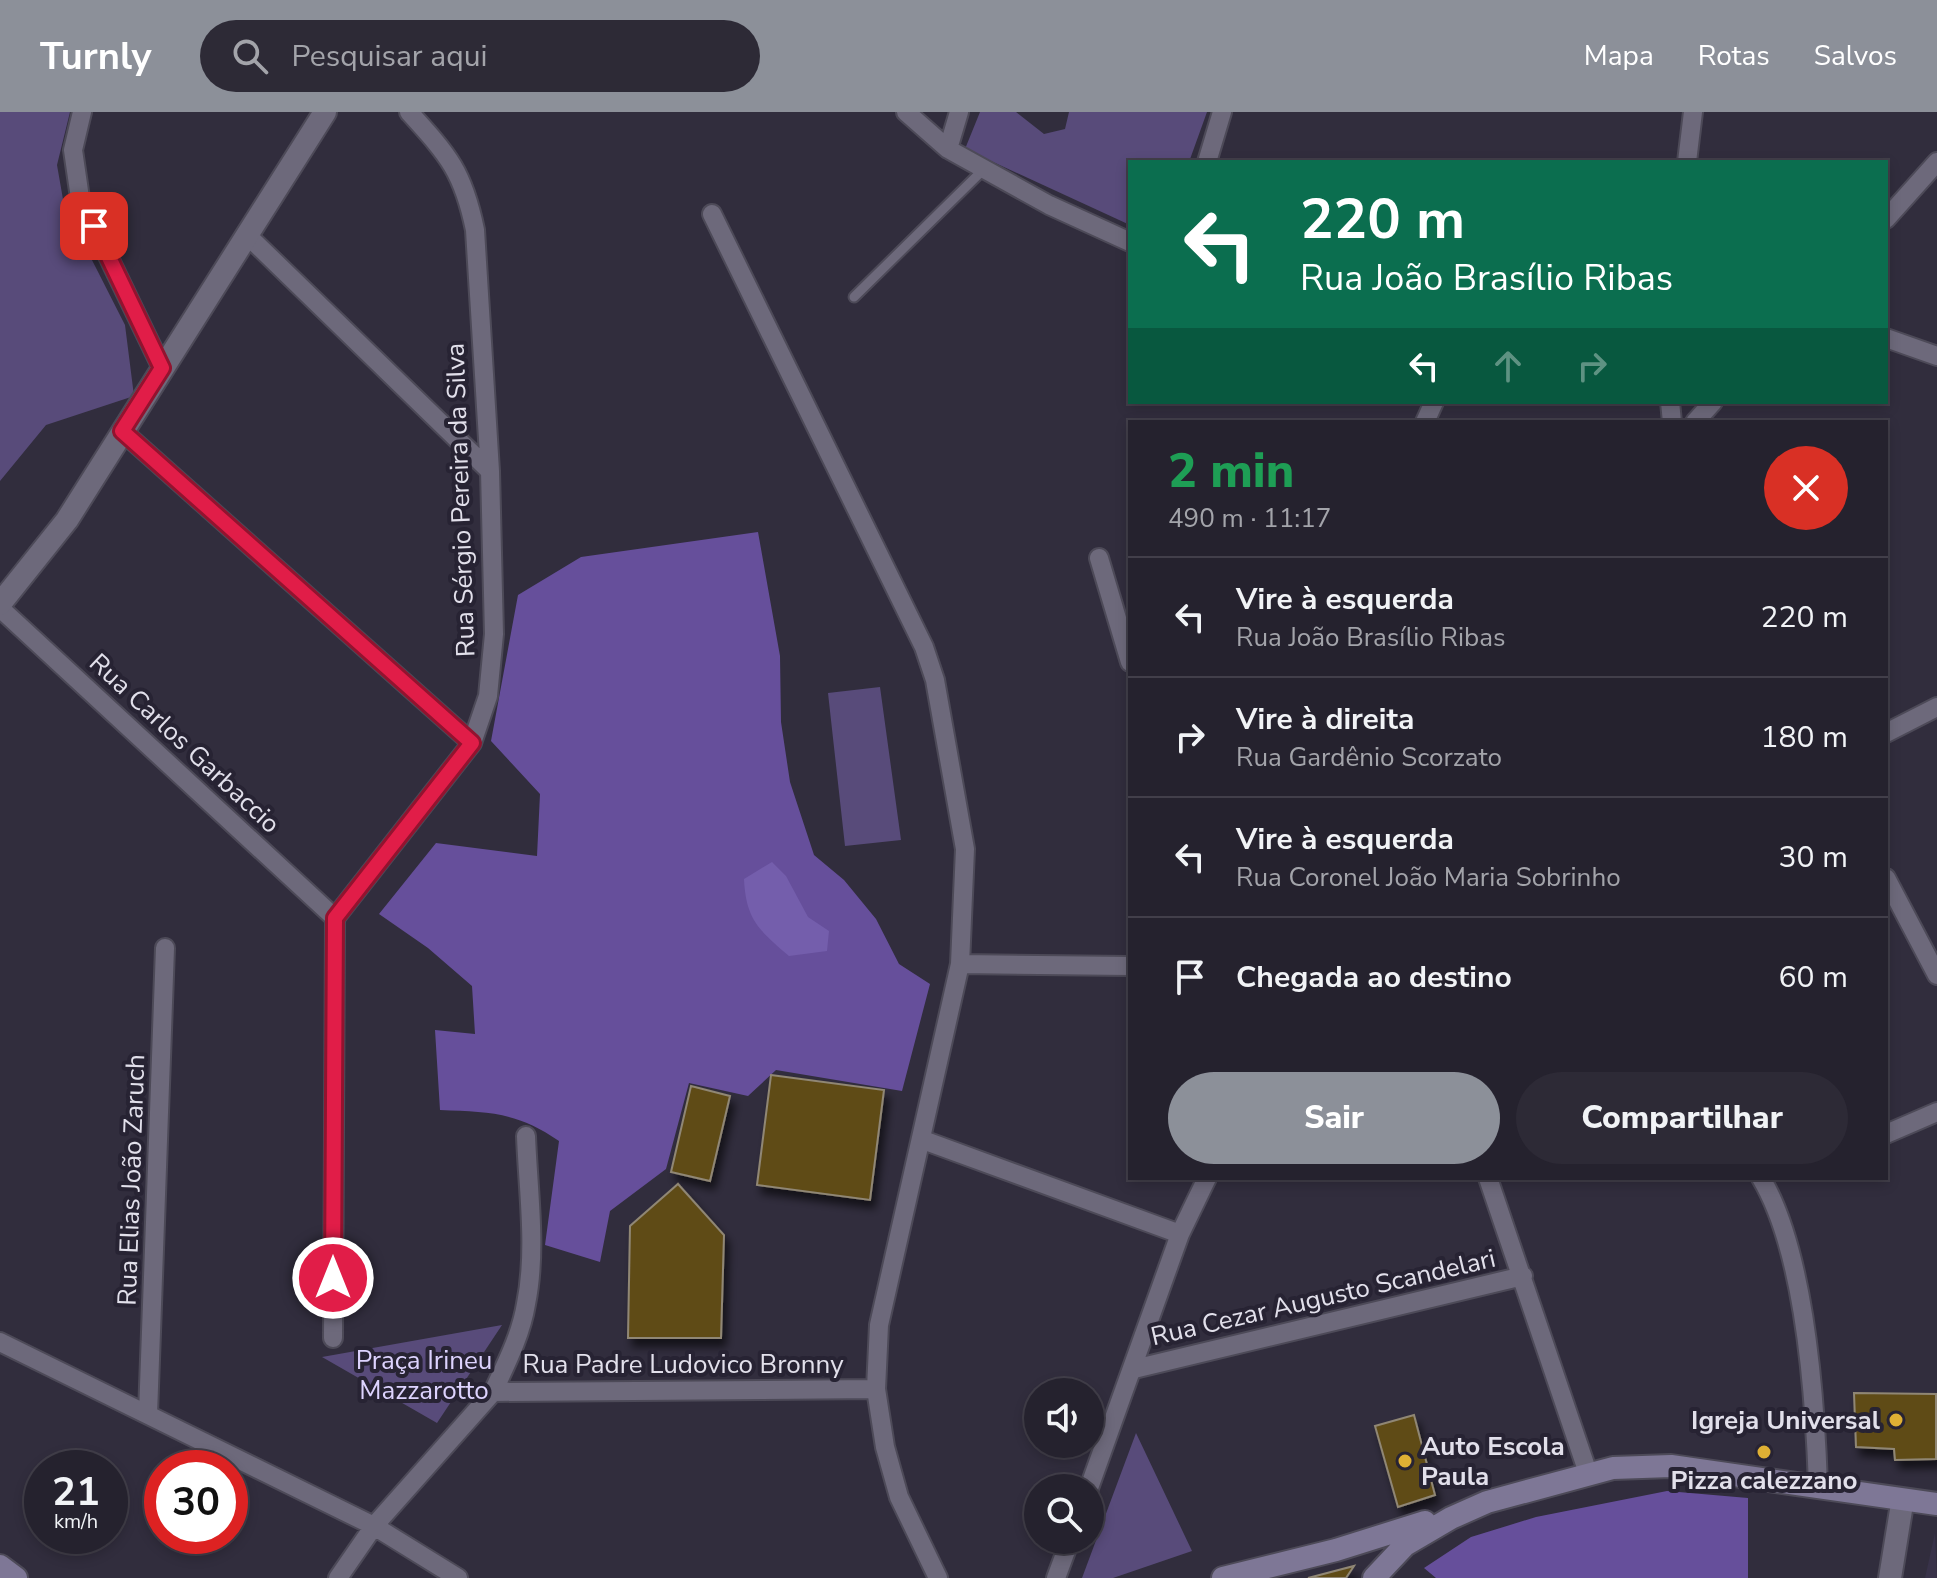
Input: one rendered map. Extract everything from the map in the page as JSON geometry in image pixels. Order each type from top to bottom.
[{"type":"main road","points":[[1223,1578],[1336,1550],[1588,1473],[1643,1466],[1671,1466],[1750,1479],[1837,1500],[1901,1510],[1907,1506],[1937,1513]]},
{"type":"main road","points":[[1750,1479],[1818,1485],[1937,1504]]},
{"type":"main road","points":[[1374,1578],[1405,1545],[1432,1527],[1487,1502]]},
{"type":"main road","points":[[1336,1550],[1405,1545]]},
{"type":"main road","points":[[0,1566],[16,1578]]},
{"type":"street","points":[[82,112],[73,150],[80,198],[162,368]]},
{"type":"street","points":[[0,606],[67,520],[325,112]]},
{"type":"street","name":"Rua Sérgio Pereira da Silva","points":[[335,918],[472,743],[488,696],[494,634],[490,471],[475,230],[468,192],[452,159],[409,112]]},
{"type":"street","points":[[906,112],[948,149],[1049,205],[1128,241]]},
{"type":"street","points":[[948,149],[959,112]]},
{"type":"street","points":[[1208,160],[1222,112]]},
{"type":"street","points":[[1687,160],[1693,112]]},
{"type":"street","points":[[1888,217],[1937,162]]},
{"type":"street","points":[[712,214],[917,633],[935,680],[965,849],[960,964],[923,1140],[879,1325],[876,1389],[885,1447],[899,1497],[938,1578]]},
{"type":"street","points":[[246,234],[490,471]]},
{"type":"street","points":[[1888,339],[1937,356]]},
{"type":"street","points":[[1697,420],[1711,404]]},
{"type":"street","points":[[122,431],[472,743]]},
{"type":"street","points":[[1099,558],[1128,655]]},
{"type":"street","name":"Rua Carlos Garbaccio","points":[[0,606],[335,918]]},
{"type":"street","points":[[1888,732],[1937,707]]},
{"type":"street","points":[[1888,882],[1937,975]]},
{"type":"street","points":[[333,1338],[335,918]]},
{"type":"street","name":"Rua Elias João Zaruch","points":[[148,1414],[165,948]]},
{"type":"street","points":[[960,964],[1128,966]]},
{"type":"street","points":[[1888,1133],[1937,1112]]},
{"type":"street","points":[[493,1392],[513,1349],[527,1304],[531,1240],[526,1136]]},
{"type":"street","points":[[923,1140],[1180,1234]]},
{"type":"street","points":[[1094,1474],[1180,1234],[1206,1180]]},
{"type":"street","points":[[1489,1180],[1588,1473]]},
{"type":"street","points":[[1768,1180],[1796,1281],[1814,1419],[1818,1485]]},
{"type":"street","name":"Rua Cezar Augusto Scandelari","points":[[1134,1369],[1523,1276]]},
{"type":"street","points":[[0,1342],[374,1526],[458,1578]]},
{"type":"street","name":"Rua Padre Ludovico Bronny","points":[[338,1578],[374,1526],[493,1392],[876,1389]]},
{"type":"street","points":[[1890,1578],[1901,1510]]},
{"type":"street","points":[[1056,1578],[1065,1554]]},
{"type":"lane","points":[[854,297],[984,169]]},
{"type":"shaded area","points":[[758,532],[780,656],[781,722],[790,782],[814,855],[844,880],[876,919],[899,964],[930,984],[902,1091],[776,1070],[748,1096],[689,1083],[666,1169],[610,1211],[600,1262],[545,1245],[559,1141],[530,1124],[502,1115],[440,1110],[435,1030],[475,1034],[472,986],[428,948],[379,914],[436,843],[537,856],[540,794],[491,741],[518,595],[581,557]]},
{"type":"shaded area","points":[[772,862],[786,876],[808,917],[829,931],[827,951],[789,956],[751,915],[744,879]]},
{"type":"shaded area","points":[[1667,1491],[1748,1498],[1748,1578],[1436,1578],[1424,1568],[1471,1537],[1536,1517]]},
{"type":"shaded area","points":[[1935,1533],[1937,1578],[1925,1578]]},
{"type":"green space","points":[[0,112],[70,112],[57,165],[64,205],[125,325],[134,396],[46,425],[0,481]]},
{"type":"green space","points":[[980,112],[1016,112],[1044,134],[1065,129],[1069,112],[1207,112],[1190,160],[1128,160],[1128,224],[965,149]]},
{"type":"green space","points":[[880,687],[901,840],[845,846],[828,693]]},
{"type":"green space","name":"Praça Irineu Mazzarotto","points":[[502,1325],[437,1423],[322,1357]]},
{"type":"green space","points":[[1136,1433],[1192,1551],[1113,1578],[1082,1578],[1091,1554],[1104,1554],[1104,1519]]},
{"type":"building","points":[[771,1075],[884,1090],[870,1200],[757,1185]]},
{"type":"building","points":[[691,1086],[730,1096],[710,1181],[671,1172]]},
{"type":"building","points":[[678,1184],[724,1235],[721,1338],[628,1338],[630,1226]]},
{"type":"building","name":"Igreja Universal","points":[[1854,1393],[1936,1394],[1936,1459],[1895,1460],[1894,1449],[1856,1447]]},
{"type":"building","name":"Auto Escola Paula","points":[[1414,1415],[1435,1495],[1398,1507],[1375,1426]]},
{"type":"building","points":[[1354,1566],[1346,1578],[1308,1578]]},
{"type":"place","name":"Igreja Universal","points":[[1896,1420]]},
{"type":"place","name":"Pizza calezzano","points":[[1764,1452]]},
{"type":"place","name":"Auto Escola Paula","points":[[1405,1461]]},
{"type":"route","points":[[94,226],[136,308],[162,368],[122,431],[472,743],[335,918],[333,1278]]}]
